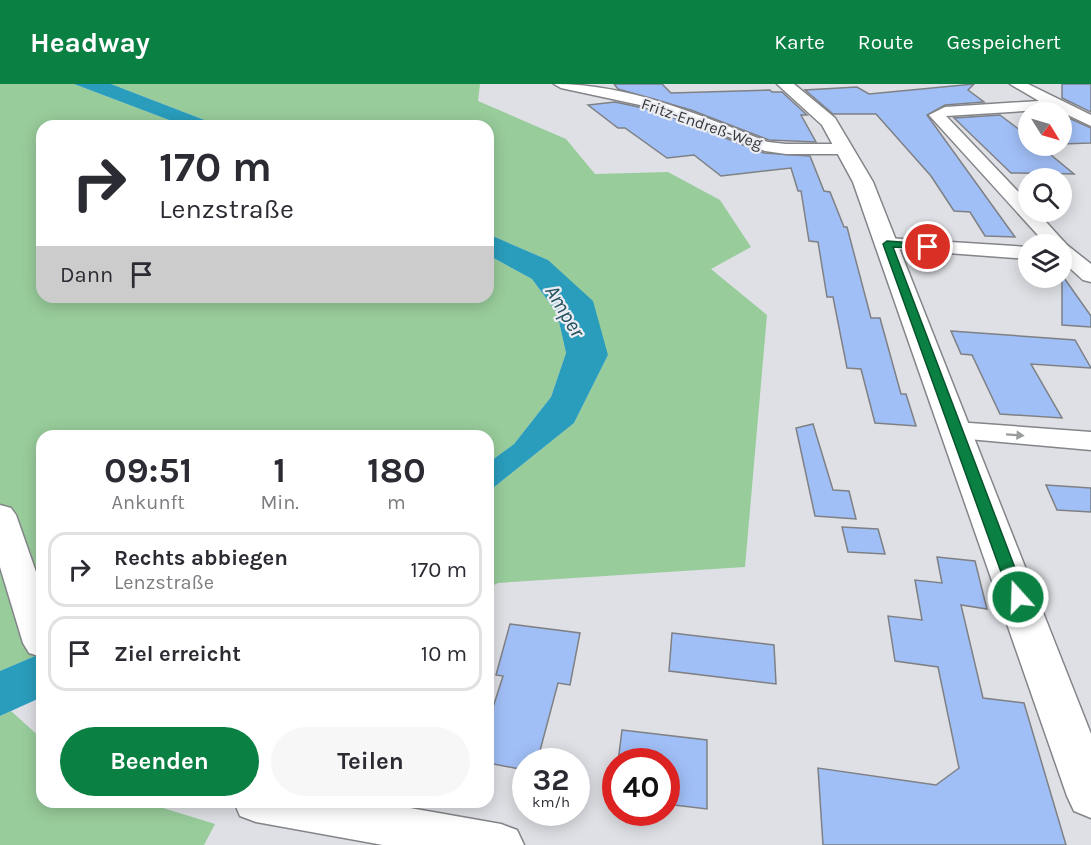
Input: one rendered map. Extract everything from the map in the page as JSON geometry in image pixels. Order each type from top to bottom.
[{"type":"street","name":"Fritz-Endreß-Weg","points":[[561,84],[658,104],[765,146],[786,149],[844,149]]},
{"type":"street","points":[[785,84],[829,122],[863,182],[1091,796]]},
{"type":"street","points":[[1017,84],[1053,102]]},
{"type":"street","points":[[1018,106],[945,111],[938,115],[1046,234]]},
{"type":"street","points":[[1072,112],[1091,122]]},
{"type":"street","points":[[887,244],[1018,252]]},
{"type":"street","points":[[1072,253],[1091,256]]},
{"type":"street","points":[[1072,259],[1091,275]]},
{"type":"street","points":[[956,431],[1091,441]]},
{"type":"street","points":[[0,515],[36,623]]},
{"type":"street","points":[[290,808],[501,845]]},
{"type":"green space","points":[[0,84],[74,84],[169,120],[36,120],[36,303],[494,303],[494,258],[532,279],[557,313],[566,353],[551,397],[514,444],[494,459],[494,430],[36,430],[36,656],[0,671]]},
{"type":"green space","points":[[111,84],[480,84],[478,101],[566,139],[595,174],[668,172],[720,200],[751,247],[711,269],[767,315],[745,567],[494,585],[494,487],[574,423],[608,355],[548,260],[494,237],[494,120],[204,120]]},
{"type":"green space","points":[[11,711],[36,734],[36,808],[163,808],[215,824],[204,845],[0,845],[0,716]]},
{"type":"water","points":[[74,84],[111,84],[204,120],[169,120]]},
{"type":"water","name":"Amper","points":[[494,237],[548,260],[593,301],[608,355],[574,423],[494,487],[494,459],[514,444],[551,397],[566,353],[557,313],[532,279],[494,258]]},
{"type":"water","points":[[36,656],[36,700],[0,716],[0,671]]},
{"type":"building","points":[[614,84],[662,84],[671,93],[770,90],[782,92],[807,115],[801,115],[816,142],[769,140],[691,110],[618,89]]},
{"type":"building","points":[[974,84],[968,90],[984,102],[945,105],[927,115],[1015,237],[985,236],[970,212],[954,211],[931,176],[876,114],[833,114],[805,90],[857,87],[869,94]]},
{"type":"building","points":[[1062,84],[1091,84],[1091,112],[1072,102],[1062,98]]},
{"type":"building","points":[[615,102],[653,110],[764,153],[810,156],[824,191],[830,192],[844,227],[847,227],[871,318],[880,318],[901,394],[906,394],[916,426],[875,423],[861,369],[847,368],[833,297],[827,297],[818,242],[809,241],[801,191],[798,191],[791,168],[721,176],[694,155],[667,158],[625,128],[618,128],[588,105]]},
{"type":"building","points":[[1000,115],[1018,129],[1018,156],[1052,156],[1067,168],[1018,168],[1018,173],[1011,173],[954,118]]},
{"type":"building","points":[[1072,119],[1091,128],[1091,143],[1072,144]]},
{"type":"building","points":[[1062,288],[1071,288],[1091,316],[1091,327],[1062,325]]},
{"type":"building","points":[[951,331],[1075,340],[1091,368],[1031,364],[1062,418],[1000,414],[972,355],[961,354]]},
{"type":"building","points":[[813,424],[833,490],[849,491],[856,519],[815,516],[796,428]]},
{"type":"building","points":[[1046,485],[1091,488],[1091,512],[1057,510]]},
{"type":"building","points":[[842,527],[878,529],[885,554],[848,552]]},
{"type":"building","points":[[937,557],[975,561],[987,609],[961,605],[983,698],[1024,703],[1066,845],[823,845],[818,768],[936,785],[959,768],[938,667],[895,661],[888,616],[922,620],[915,580],[942,583]]},
{"type":"building","points":[[510,624],[580,633],[570,685],[558,683],[541,748],[512,748],[512,768],[494,764],[494,704],[503,676],[496,675]]},
{"type":"building","points":[[672,633],[774,645],[776,684],[669,671]]},
{"type":"building","points":[[622,730],[707,740],[707,809],[680,806],[680,748],[620,748]]},
{"type":"route","points":[[928,247],[887,244],[1018,597]]}]
